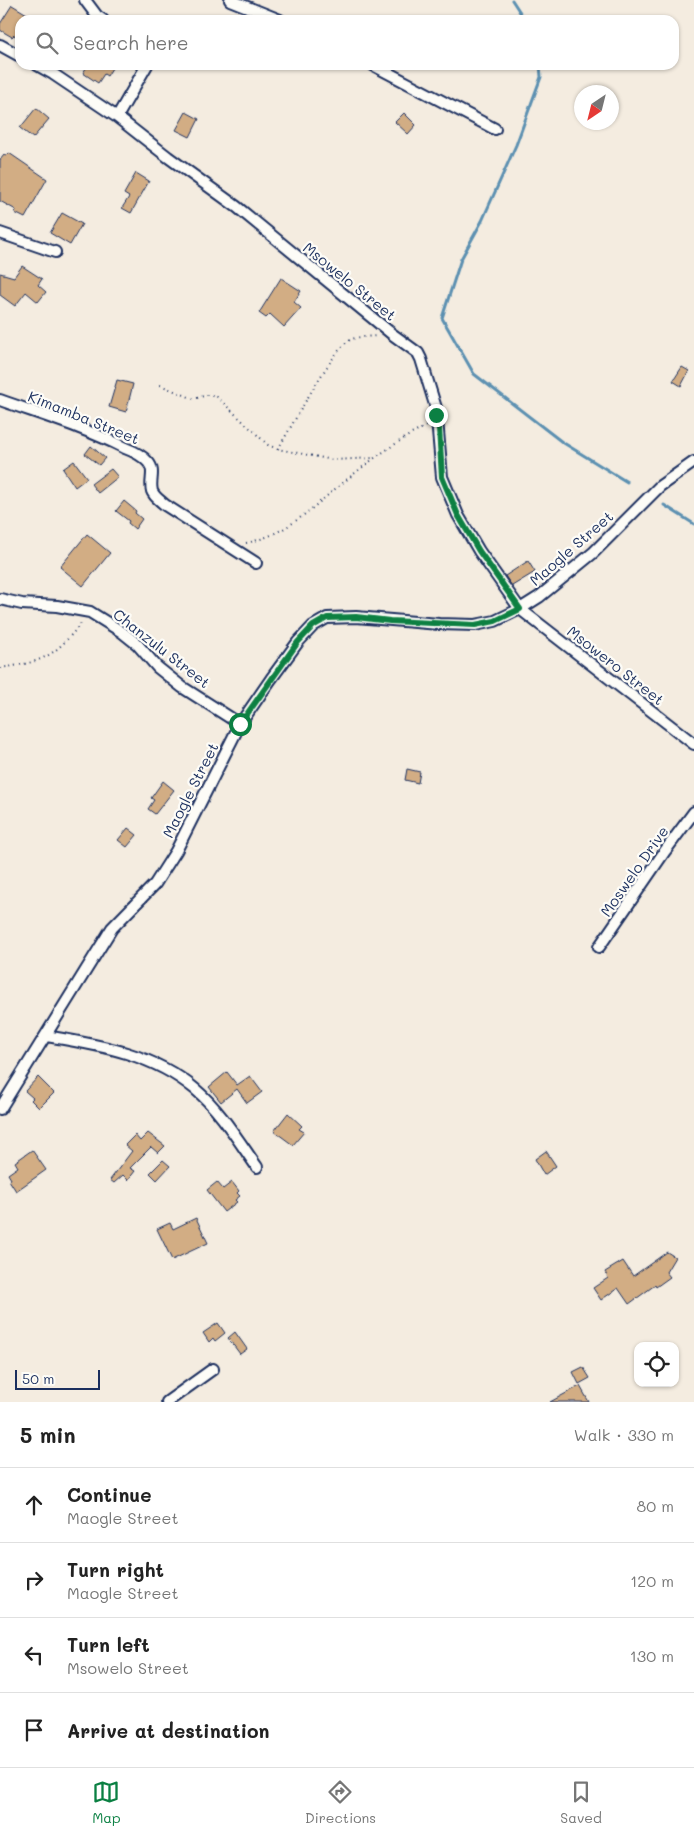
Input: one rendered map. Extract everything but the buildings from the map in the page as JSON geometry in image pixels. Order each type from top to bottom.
[{"type":"street","points":[[85,0],[96,15]]},
{"type":"street","points":[[230,0],[268,15]]},
{"type":"street","points":[[0,45],[15,53]]},
{"type":"street","name":"Msowelo Street","points":[[45,70],[117,117],[237,207],[392,334],[418,353],[436,408],[442,477],[458,515],[479,551],[520,609]]},
{"type":"street","points":[[117,117],[144,70]]},
{"type":"street","points":[[383,70],[495,129]]},
{"type":"street","points":[[0,233],[55,252]]},
{"type":"street","name":"Kimamba Street","points":[[0,400],[96,435],[147,460],[152,467],[152,490],[165,505],[256,563]]},
{"type":"street","name":"Maogle Street","points":[[0,1109],[112,928],[154,884],[176,851],[240,724],[298,642],[313,626],[327,618],[356,617],[390,621],[475,625],[495,621],[539,597],[593,553],[660,486],[694,462]]},
{"type":"street","name":"Chanzulu Street","points":[[0,599],[22,604],[57,606],[90,612],[137,644],[157,667],[182,687],[240,724]]},
{"type":"street","name":"Msowero Street","points":[[520,609],[694,744]]},
{"type":"street","name":"Moswelo Drive","points":[[599,947],[694,812]]},
{"type":"street","points":[[46,1036],[120,1050],[146,1059],[169,1071],[196,1090],[224,1120],[257,1167]]},
{"type":"street","points":[[167,1402],[213,1369]]},
{"type":"path","points":[[278,450],[340,349],[350,340],[392,334]]},
{"type":"path","points":[[160,385],[194,399],[208,395],[217,397],[268,445],[278,450],[333,460],[376,457]]},
{"type":"path","points":[[226,545],[248,543],[291,526],[376,457],[411,434],[437,421]]},
{"type":"path","points":[[0,668],[37,662],[51,654],[67,641],[90,612]]},
{"type":"waterway","points":[[512,0],[522,15]]},
{"type":"waterway","points":[[540,70],[541,77],[516,145],[482,221],[461,259],[442,318],[474,374],[562,442],[627,482]]},
{"type":"waterway","points":[[664,505],[694,524]]},
{"type":"route","points":[[240,724],[298,642],[313,626],[327,618],[356,617],[390,621],[475,625],[495,621],[520,609],[479,551],[458,515],[442,477],[439,428],[436,415]]}]
